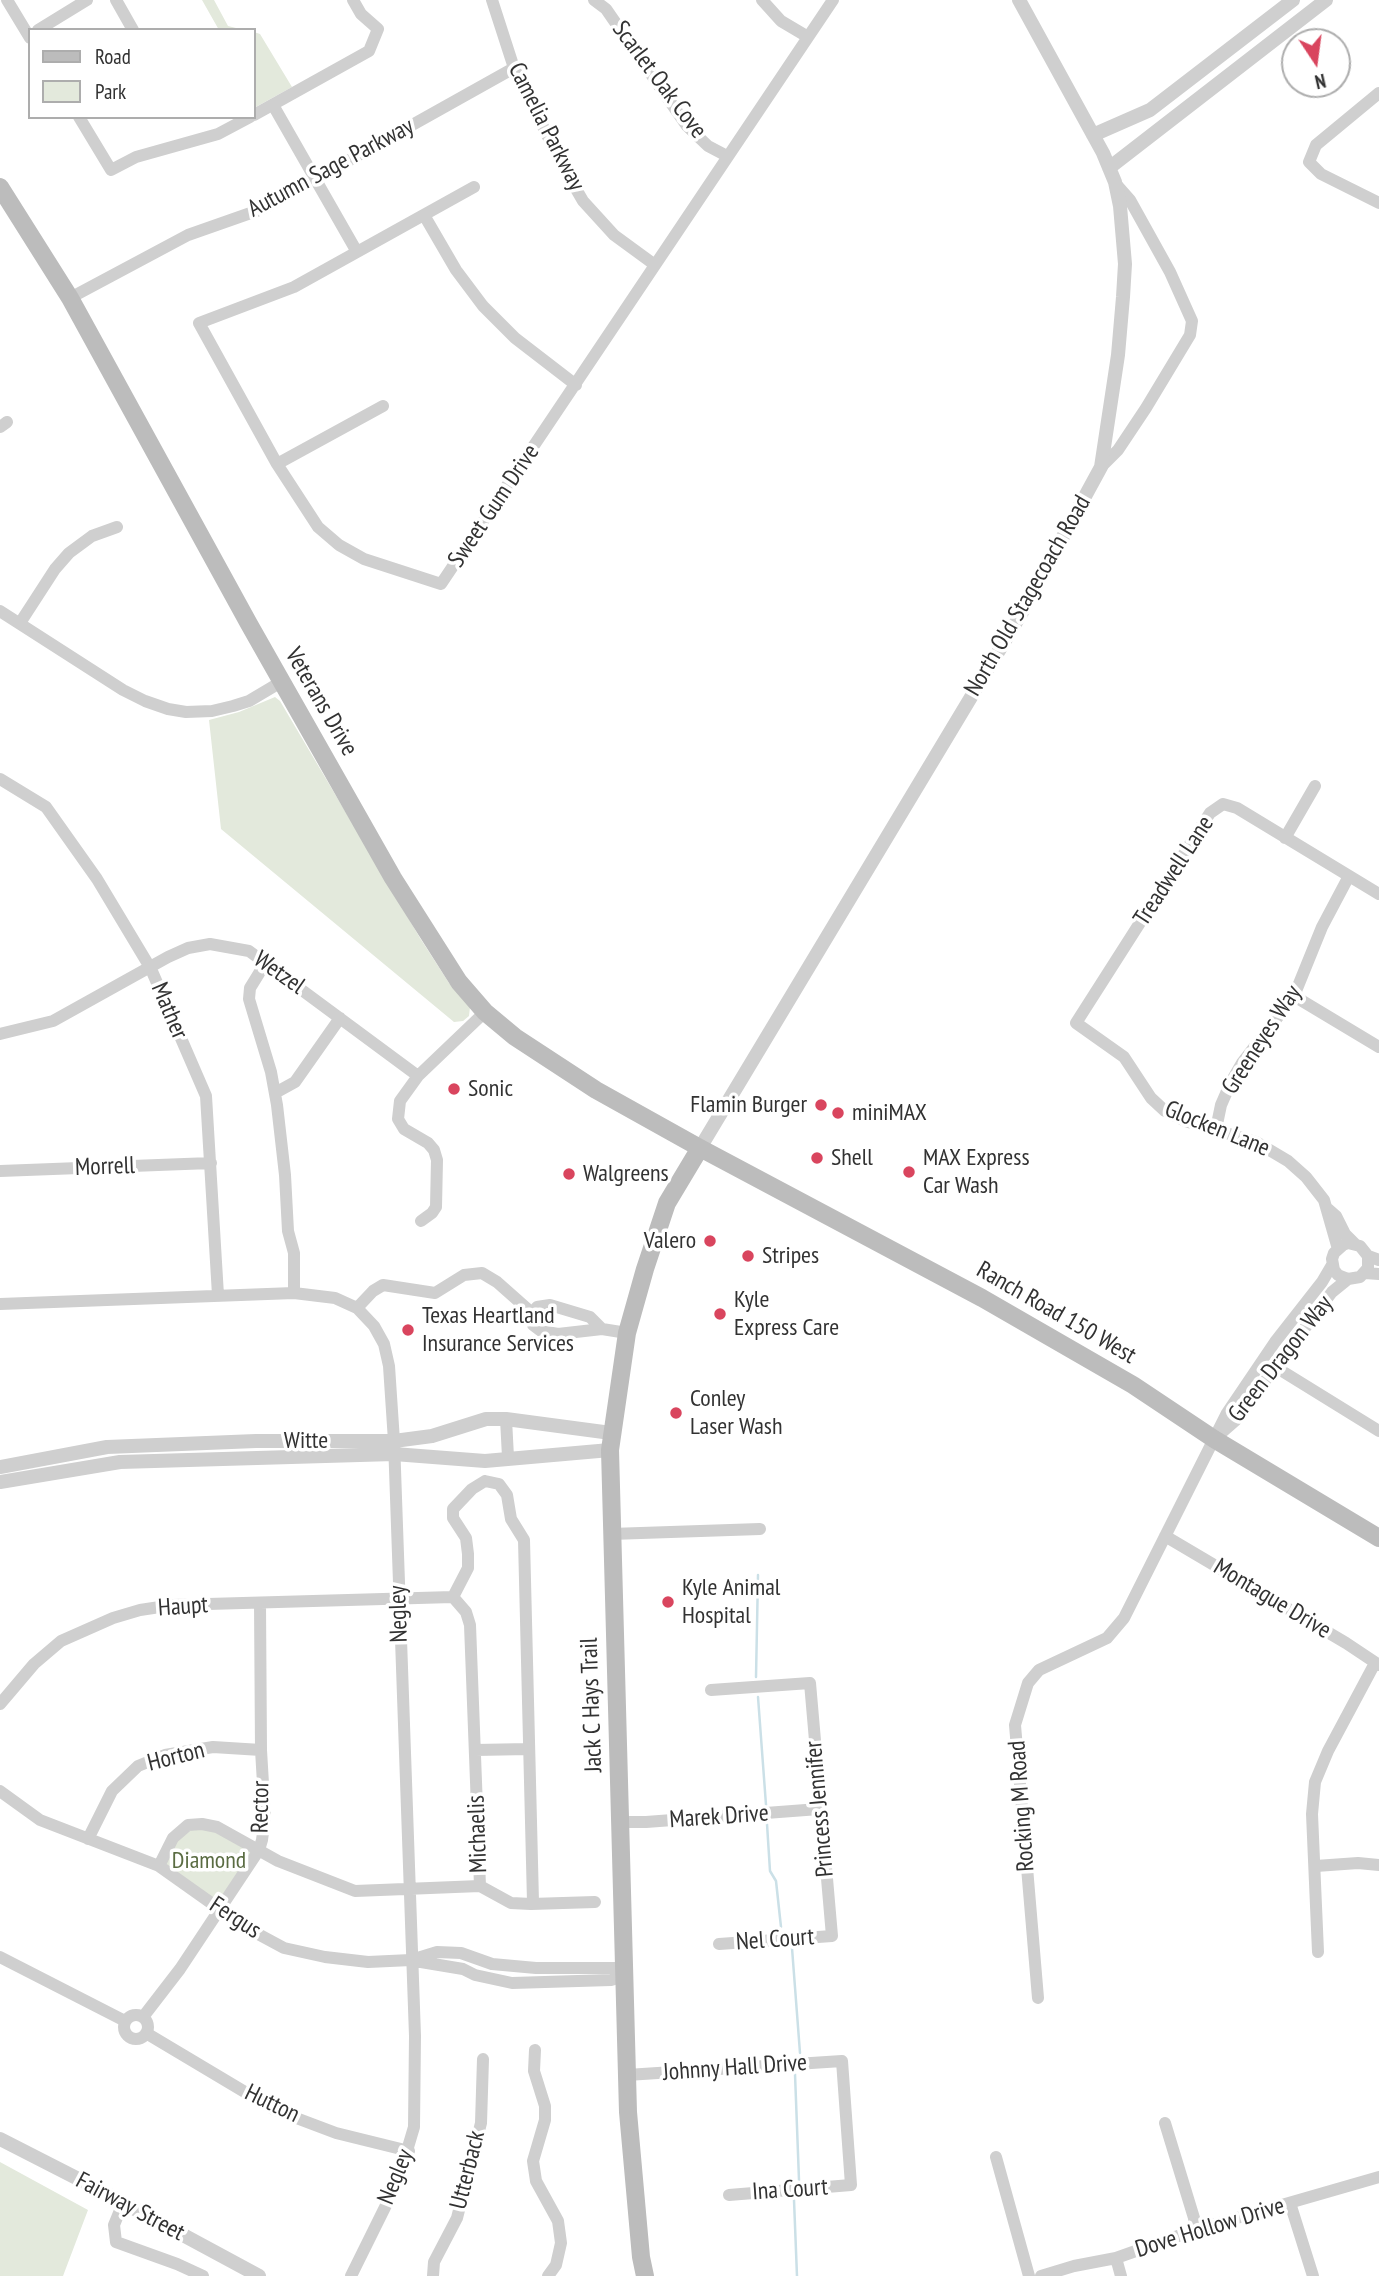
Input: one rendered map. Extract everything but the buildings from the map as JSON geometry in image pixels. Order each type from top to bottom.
[{"type":"main road","name":"Veterans Drive","points":[[0,187],[70,298],[281,682],[393,878],[459,982],[485,1013],[515,1037],[596,1090],[700,1148]]},
{"type":"main road","name":"Jack C Hays Trail","points":[[645,2276],[631,2162],[610,1441],[627,1333],[667,1203],[700,1148]]},
{"type":"main road","name":"Ranch Road 150 West","points":[[700,1148],[982,1298],[1133,1385],[1214,1439],[1379,1538]]},
{"type":"street","points":[[7,0],[28,31]]},
{"type":"street","points":[[42,28],[87,0]]},
{"type":"street","points":[[116,0],[132,28]]},
{"type":"street","points":[[256,114],[369,51],[378,29],[361,14],[354,0]]},
{"type":"street","name":"Camelia Parkway","points":[[492,0],[514,68],[583,201],[614,235],[655,265]]},
{"type":"street","name":"Scarlet Oak Cove","points":[[594,0],[606,9],[687,126],[708,146],[727,156]]},
{"type":"street","points":[[762,0],[781,21],[808,37]]},
{"type":"street","name":"Sweet Gum Drive","points":[[474,187],[294,287],[199,323],[277,464],[318,527],[339,545],[364,559],[442,584],[833,0]]},
{"type":"street","name":"North Old Stagecoach Road","points":[[700,1148],[1021,614],[1101,467],[1124,297],[1125,264],[1120,206],[1112,175],[1093,135],[1019,0]]},
{"type":"street","points":[[1093,135],[1150,110],[1293,0]]},
{"type":"street","points":[[1101,467],[1118,450],[1146,408],[1189,335],[1192,321],[1157,248],[1130,200],[1112,175],[1326,0]]},
{"type":"street","name":"Autumn Sage Parkway","points":[[70,298],[188,234],[262,209],[514,68]]},
{"type":"street","points":[[1379,93],[1316,145],[1309,162],[1321,174],[1379,203]]},
{"type":"street","points":[[273,105],[357,252]]},
{"type":"street","points":[[80,119],[111,170],[136,157],[218,134],[246,119]]},
{"type":"street","points":[[424,215],[456,270],[483,306],[515,338],[576,385]]},
{"type":"street","points":[[277,464],[383,405]]},
{"type":"street","points":[[19,623],[69,553],[92,536],[117,527]]},
{"type":"street","points":[[0,611],[123,690],[168,709],[186,712],[212,711],[233,706],[249,701],[281,682]]},
{"type":"street","name":"Mather","points":[[0,779],[46,807],[97,879],[151,969],[206,1096],[218,1295]]},
{"type":"street","points":[[1285,838],[1315,786]]},
{"type":"street","name":"Treadwell Lane","points":[[1076,1023],[1216,807],[1229,804],[1379,894]]},
{"type":"street","name":"Greeneyes Way","points":[[1216,1129],[1221,1105],[1242,1063],[1294,996],[1322,927],[1349,876]]},
{"type":"street","name":"Wetzel","points":[[0,1034],[53,1021],[188,948],[211,944],[249,951],[267,962],[418,1076]]},
{"type":"street","points":[[267,962],[250,988],[249,999],[275,1093],[285,1175],[288,1231],[293,1253],[294,1293]]},
{"type":"street","points":[[1294,996],[1379,1048]]},
{"type":"street","points":[[421,1221],[436,1207],[437,1160],[428,1143],[404,1129],[398,1119],[400,1101],[418,1076],[485,1013]]},
{"type":"street","points":[[275,1093],[295,1082],[340,1018]]},
{"type":"street","name":"Glocken Lane","points":[[1076,1023],[1125,1057],[1151,1098],[1165,1111],[1185,1121],[1256,1142],[1280,1155],[1306,1177],[1336,1216],[1345,1234],[1355,1244]]},
{"type":"street","name":"Morrell","points":[[0,1171],[211,1163]]},
{"type":"street","name":"Glocken Lane","points":[[1328,1209],[1338,1249]]},
{"type":"street","points":[[1355,1244],[1373,1258],[1360,1277],[1349,1279],[1338,1275],[1332,1265],[1334,1253],[1343,1245],[1355,1244]]},
{"type":"street","name":"Green Dragon Way","points":[[1214,1439],[1227,1413],[1262,1359],[1332,1265]]},
{"type":"street","points":[[0,1304],[294,1293],[335,1298],[356,1308],[383,1285],[435,1293],[464,1275],[482,1273],[497,1282],[532,1313],[533,1325],[541,1332],[558,1334],[603,1329],[627,1333]]},
{"type":"street","points":[[1364,1273],[1379,1274]]},
{"type":"street","name":"Green Dragon Way","points":[[1214,1439],[1236,1420],[1332,1292],[1349,1279]]},
{"type":"street","points":[[532,1313],[537,1307],[550,1305],[590,1317],[603,1329]]},
{"type":"street","name":"Negley","points":[[351,2276],[398,2181],[409,2151],[414,2127],[415,2036],[390,1366],[384,1344],[373,1326],[356,1308]]},
{"type":"street","points":[[1262,1359],[1379,1431]]},
{"type":"street","name":"Witte","points":[[0,1482],[120,1462],[394,1447],[486,1419],[506,1419],[610,1441]]},
{"type":"street","points":[[506,1419],[508,1457]]},
{"type":"street","name":"Rocking M Road","points":[[1038,1998],[1016,1724],[1028,1682],[1039,1670],[1107,1638],[1124,1618],[1214,1439]]},
{"type":"street","name":"Witte","points":[[0,1468],[107,1447],[171,1444],[256,1441],[394,1447],[485,1461],[610,1441]]},
{"type":"street","points":[[171,1444],[171,1460]]},
{"type":"street","points":[[66,1455],[71,1470]]},
{"type":"street","points":[[485,1461],[485,1481]]},
{"type":"street","points":[[453,1597],[468,1568],[466,1538],[453,1518],[453,1509],[472,1489],[485,1481],[499,1485],[507,1495],[511,1519],[524,1540],[531,1904]]},
{"type":"street","points":[[611,1534],[760,1529]]},
{"type":"street","name":"Montague Drive","points":[[1164,1536],[1377,1664]]},
{"type":"street","name":"Haupt","points":[[0,1704],[34,1664],[61,1642],[113,1618],[140,1610],[173,1605],[453,1597]]},
{"type":"street","name":"Michaelis","points":[[453,1597],[466,1612],[470,1625],[480,1885],[511,1903],[595,1902]]},
{"type":"street","name":"Rector","points":[[143,2017],[180,1969],[259,1850],[262,1840],[265,1817],[261,1750],[260,1604]]},
{"type":"street","points":[[1318,1952],[1312,1814],[1315,1782],[1328,1751],[1377,1664]]},
{"type":"street","name":"Princess Jennifer","points":[[710,1690],[810,1682],[832,1936]]},
{"type":"street","name":"Horton","points":[[88,1839],[112,1791],[138,1766],[165,1755],[213,1747],[261,1750]]},
{"type":"street","points":[[475,1750],[529,1749]]},
{"type":"street","name":"Fergus","points":[[0,1791],[40,1820],[159,1866],[245,1927],[284,1948],[325,1957],[368,1962],[411,1960],[437,1952],[461,1953],[502,1966],[615,1968],[625,1976]]},
{"type":"street","name":"Marek Drive","points":[[620,1822],[819,1809]]},
{"type":"street","points":[[159,1866],[173,1838],[188,1825],[202,1824],[217,1827],[278,1861],[355,1891],[480,1885]]},
{"type":"street","points":[[1316,1866],[1357,1863],[1379,1865]]},
{"type":"street","name":"Nel Court","points":[[719,1944],[832,1936]]},
{"type":"street","points":[[0,1957],[125,2021]]},
{"type":"street","points":[[134,2015],[143,2017],[148,2022],[146,2033],[140,2038],[128,2036],[124,2029],[125,2021],[134,2015]]},
{"type":"street","name":"Hutton","points":[[146,2033],[275,2110],[336,2133],[409,2151]]},
{"type":"street","points":[[535,2050],[534,2071],[545,2113],[533,2161],[536,2181],[558,2221],[561,2243],[556,2265],[548,2276]]},
{"type":"street","name":"Utterback","points":[[433,2276],[434,2262],[457,2218],[481,2123],[483,2059]]},
{"type":"street","name":"Johnny Hall Drive","points":[[628,2075],[842,2061],[851,2185]]},
{"type":"street","points":[[1165,2123],[1194,2218],[1195,2230]]},
{"type":"street","name":"Fairway Street","points":[[0,2138],[259,2276]]},
{"type":"street","points":[[996,2157],[1029,2276]]},
{"type":"street","name":"Dove Hollow Drive","points":[[1041,2276],[1116,2258],[1195,2230],[1379,2177]]},
{"type":"street","name":"Ina Court","points":[[729,2195],[851,2185]]},
{"type":"street","points":[[123,2203],[114,2225],[116,2242],[203,2276]]},
{"type":"street","points":[[1290,2203],[1313,2276]]},
{"type":"street","points":[[1116,2258],[1121,2276]]},
{"type":"green space","points":[[202,0],[214,0],[228,26],[236,28],[218,28]]},
{"type":"green space","points":[[256,33],[260,34],[292,87],[256,107]]},
{"type":"green space","points":[[275,697],[280,701],[420,938],[449,983],[470,1007],[469,1016],[463,1021],[454,1022],[221,829],[209,720],[239,712]]},
{"type":"green space","name":"Diamond","points":[[202,1825],[257,1851],[219,1908],[160,1866],[174,1838]]},
{"type":"green space","points":[[0,2162],[88,2210],[63,2276],[0,2276]]},
{"type":"waterway","points":[[756,1677],[758,1575]]},
{"type":"waterway","points":[[758,1697],[766,1805]]},
{"type":"waterway","points":[[767,1824],[770,1871],[776,1881],[781,1927]]},
{"type":"waterway","points":[[792,1948],[800,2053]]},
{"type":"waterway","points":[[795,2074],[799,2180]]},
{"type":"waterway","points":[[794,2200],[797,2276]]},
{"type":"place","name":"Sonic","points":[[454,1089]]},
{"type":"place","name":"Flamin Burger","points":[[821,1105]]},
{"type":"place","name":"miniMAX","points":[[838,1113]]},
{"type":"place","name":"Shell","points":[[817,1158]]},
{"type":"place","name":"MAX Express Car Wash","points":[[909,1172]]},
{"type":"place","name":"Walgreens","points":[[569,1174]]},
{"type":"place","name":"Valero","points":[[710,1241]]},
{"type":"place","name":"Stripes","points":[[748,1256]]},
{"type":"place","name":"Kyle Express Care","points":[[720,1314]]},
{"type":"place","name":"Texas Heartland Insurance Services","points":[[408,1330]]},
{"type":"place","name":"Conley Laser Wash","points":[[676,1413]]},
{"type":"place","name":"Kyle Animal Hospital","points":[[668,1602]]}]
